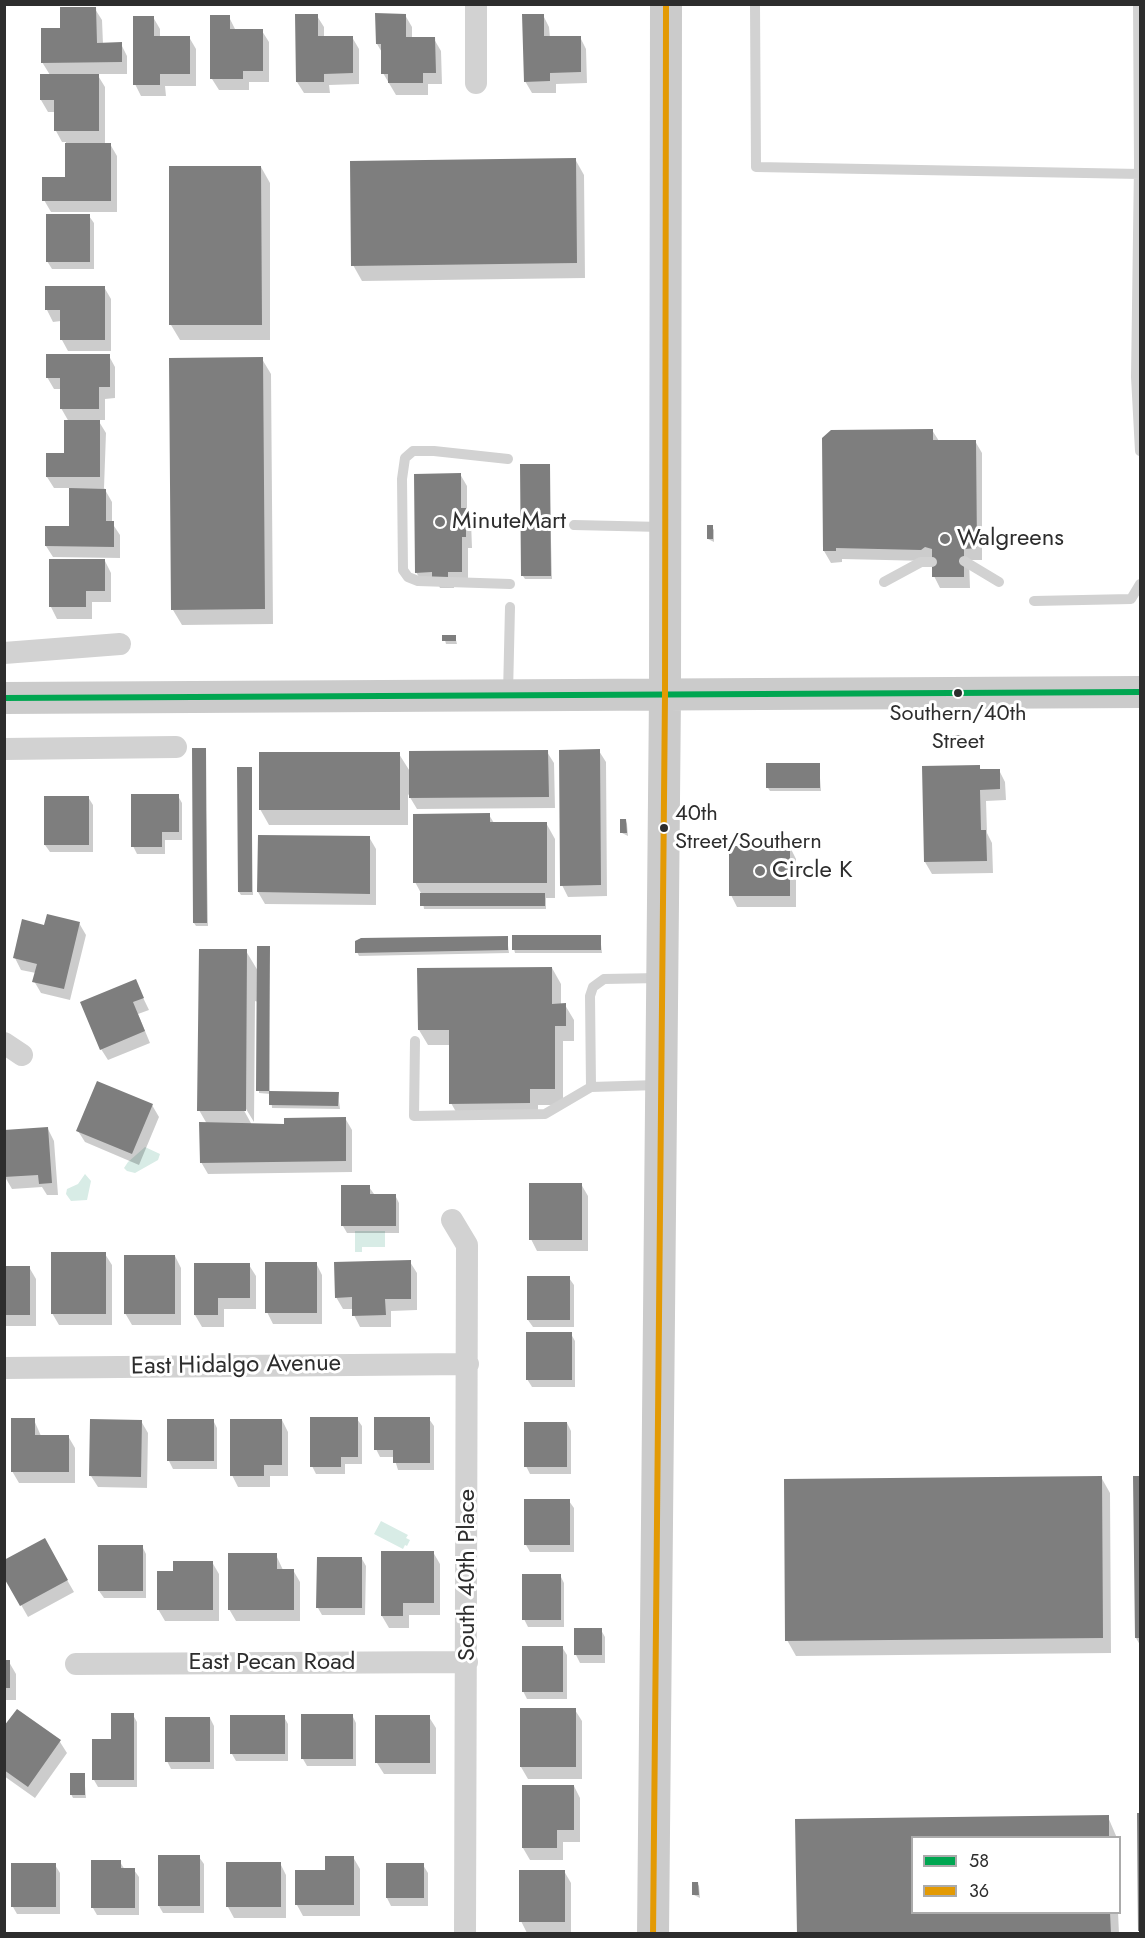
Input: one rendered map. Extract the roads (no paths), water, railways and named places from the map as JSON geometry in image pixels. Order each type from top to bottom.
[{"type":"main road","points":[[653,1934],[665,695],[666,4]]},
{"type":"main road","points":[[4,698],[1140,692]]},
{"type":"street","points":[[476,4],[476,83]]},
{"type":"street","points":[[4,653],[120,644]]},
{"type":"street","points":[[4,749],[176,747]]},
{"type":"street","name":"South 40th Place","points":[[452,1220],[466,1245],[468,1364],[465,1934]]},
{"type":"street","name":"East Hidalgo Avenue","points":[[4,1368],[468,1364]]},
{"type":"street","name":"East Pecan Road","points":[[76,1664],[467,1662]]},
{"type":"lane","points":[[755,4],[756,167],[1140,174]]},
{"type":"lane","points":[[1138,4],[1140,174],[1136,377],[1140,451]]},
{"type":"lane","points":[[508,459],[434,451],[413,451],[405,458],[402,479],[403,570],[408,577],[418,581],[510,585]]},
{"type":"lane","points":[[574,525],[665,527]]},
{"type":"lane","points":[[964,561],[999,582]]},
{"type":"lane","points":[[884,582],[921,562],[932,562]]},
{"type":"lane","points":[[1034,601],[1131,599],[1140,584]]},
{"type":"lane","points":[[508,695],[510,607]]},
{"type":"lane","points":[[591,1087],[590,996],[593,987],[604,979],[661,978]]},
{"type":"lane","points":[[415,1041],[414,1116],[545,1114],[591,1087],[660,1085]]},
{"type":"place","name":"MinuteMart","points":[[440,522]]},
{"type":"place","name":"Walgreens","points":[[945,539]]},
{"type":"place","name":"Southern/40th Street","points":[[958,693]]},
{"type":"place","name":"40th Street/Southern","points":[[664,828]]},
{"type":"place","name":"Circle K","points":[[760,871]]}]
